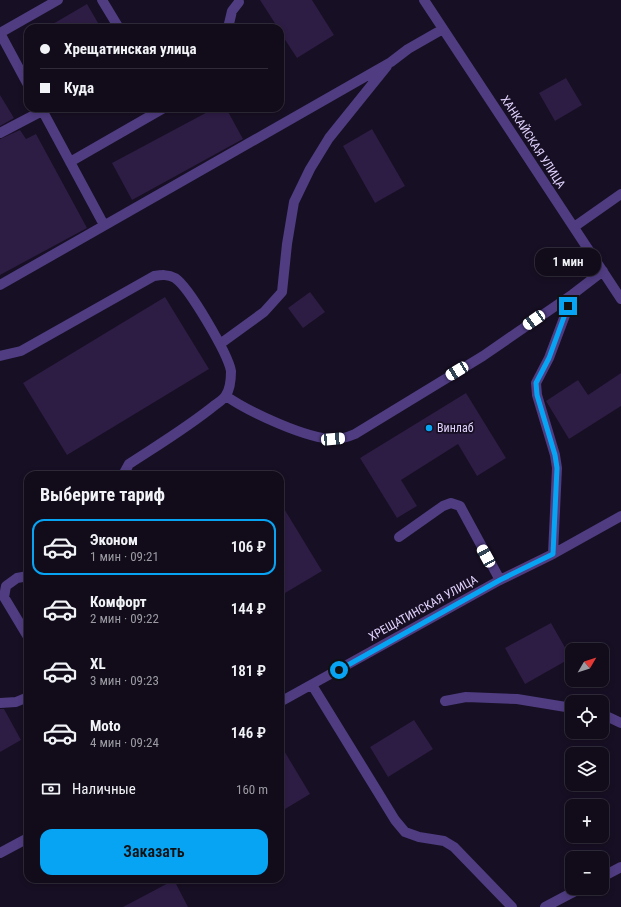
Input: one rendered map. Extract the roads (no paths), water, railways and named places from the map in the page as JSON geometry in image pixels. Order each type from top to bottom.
[{"type":"street","points":[[24,78],[0,33],[58,0]]},
{"type":"street","points":[[102,0],[117,24]]},
{"type":"street","name":"ХАНКАЙСКАЯ УЛИЦА","points":[[424,0],[621,299]]},
{"type":"street","points":[[229,24],[232,11],[239,2]]},
{"type":"street","points":[[0,285],[391,62],[408,49],[443,29]]},
{"type":"street","points":[[220,344],[264,312],[282,292],[287,244],[294,202],[297,195],[310,169],[329,138],[391,62]]},
{"type":"street","points":[[0,133],[37,112]]},
{"type":"street","points":[[44,112],[104,225]]},
{"type":"street","points":[[70,162],[157,112]]},
{"type":"street","points":[[574,226],[621,194]]},
{"type":"street","points":[[226,396],[239,405],[282,425],[322,437],[333,439],[345,438],[355,434],[483,356],[573,294],[603,271]]},
{"type":"street","points":[[0,356],[21,351],[154,276],[165,275],[174,277],[182,284],[190,294],[220,344],[230,371],[230,385],[226,396],[206,413],[129,464],[125,471]]},
{"type":"street","points":[[553,554],[557,468],[555,455],[537,395],[536,383],[549,358],[573,294]]},
{"type":"street","points":[[399,537],[443,506],[451,503],[460,506],[500,580]]},
{"type":"street","name":"ХРЕЩАТИНСКАЯ УЛИЦА","points":[[284,700],[500,580],[553,554],[621,516]]},
{"type":"street","points":[[24,577],[17,578],[6,586],[4,597],[24,630]]},
{"type":"street","points":[[312,685],[395,820],[405,832],[419,837],[444,841],[454,847],[512,907]]},
{"type":"street","points":[[445,701],[466,697],[517,699],[565,707]]},
{"type":"street","points":[[0,703],[16,702],[24,699]]},
{"type":"street","points":[[609,717],[621,722]]},
{"type":"street","points":[[0,853],[24,840]]},
{"type":"street","points":[[609,873],[621,867]]},
{"type":"street","points":[[545,907],[568,895]]},
{"type":"place","name":"Винлаб","points":[[429,428]]}]
